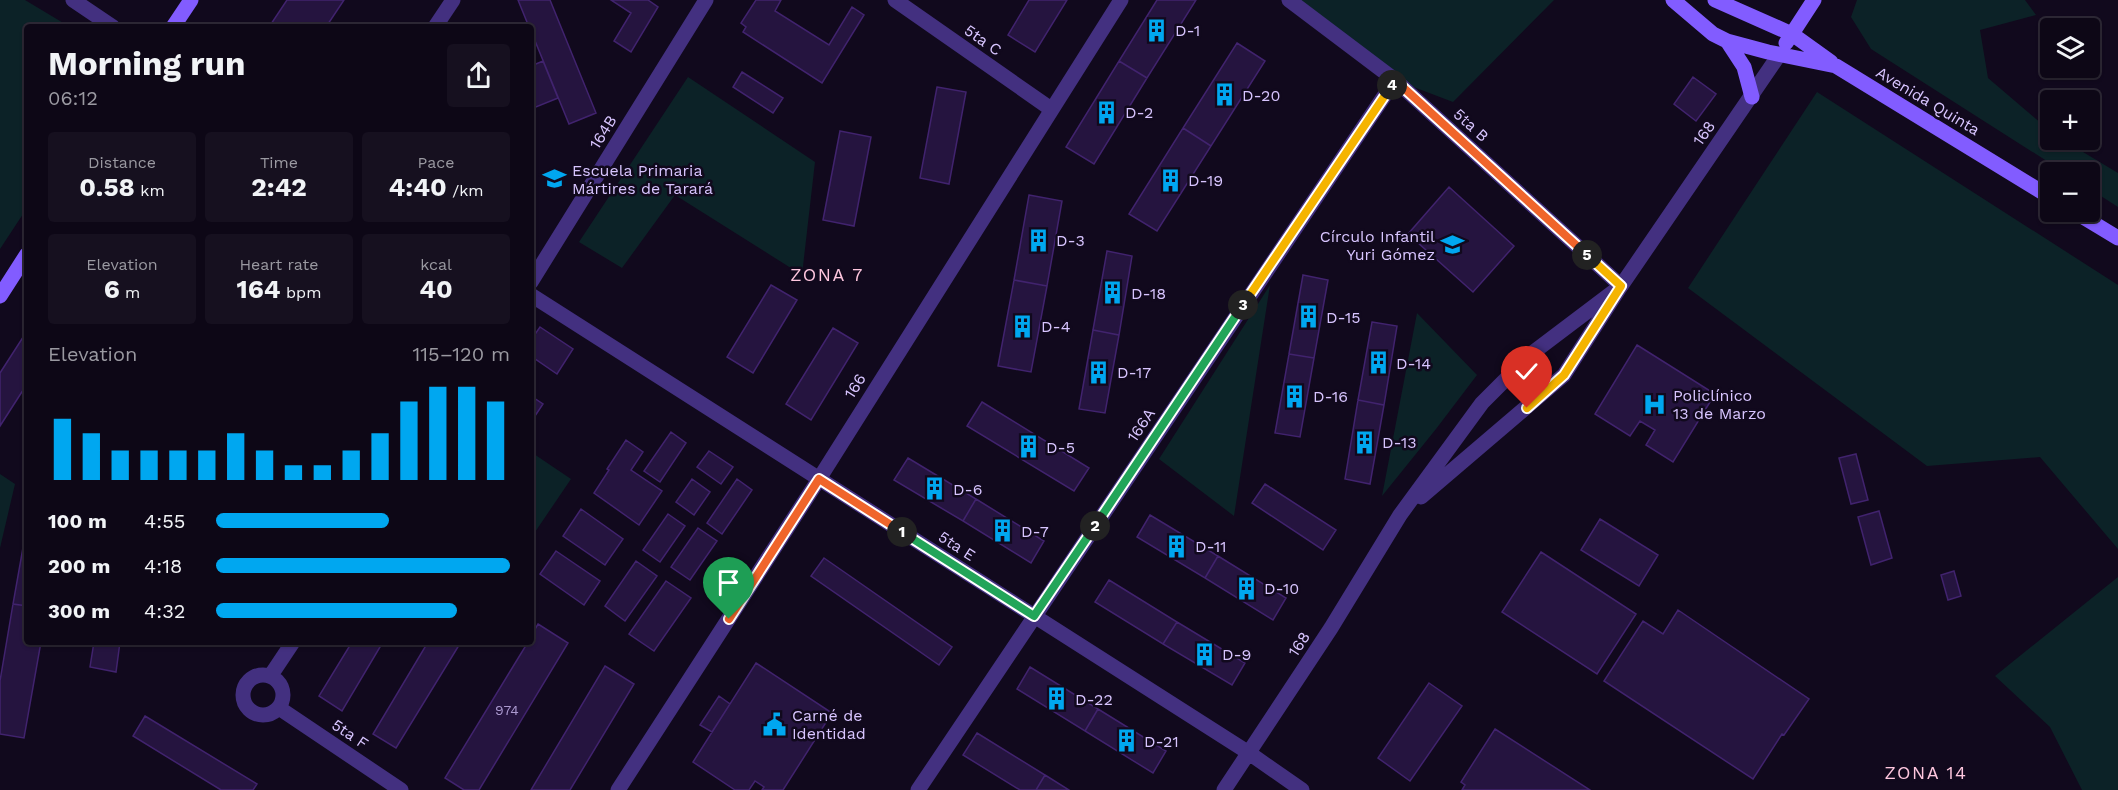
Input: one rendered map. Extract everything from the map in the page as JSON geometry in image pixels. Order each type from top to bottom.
[{"type":"main road","points":[[175,24],[191,0]]},
{"type":"main road","points":[[1673,0],[1713,34],[1727,41],[1744,67],[1752,97]]},
{"type":"main road","points":[[1715,0],[1792,34],[1836,66]]},
{"type":"main road","name":"168","points":[[1779,55],[1814,0]]},
{"type":"main road","name":"Avenida Quinta","points":[[1727,41],[1779,55],[1836,66],[2040,190]]},
{"type":"main road","points":[[2092,222],[2118,238]]},
{"type":"main road","points":[[0,296],[24,259]]},
{"type":"street","points":[[73,0],[109,24]]},
{"type":"street","points":[[437,24],[453,0]]},
{"type":"street","name":"164B","points":[[534,277],[706,0]]},
{"type":"street","name":"5ta C","points":[[895,0],[1051,109]]},
{"type":"street","name":"166","points":[[618,790],[819,479],[1121,0]]},
{"type":"street","name":"5ta B","points":[[1289,0],[1395,80],[1621,286]]},
{"type":"street","name":"168","points":[[1400,515],[1564,375],[1621,286],[1779,55]]},
{"type":"street","name":"166A","points":[[918,790],[1395,80]]},
{"type":"street","name":"168","points":[[1224,790],[1331,628],[1400,515],[1482,404],[1531,354],[1621,286]]},
{"type":"street","name":"5ta E","points":[[534,297],[1249,753],[1302,790]]},
{"type":"street","points":[[271,675],[290,645]]},
{"type":"street","points":[[258,674],[271,675],[282,686],[284,693],[279,708],[266,715],[259,715],[246,707],[242,693],[247,681],[258,674]]},
{"type":"street","name":"5ta F","points":[[279,708],[401,790]]},
{"type":"green space","points":[[0,0],[25,0],[65,24],[24,24],[24,213],[0,249]]},
{"type":"green space","points":[[1289,0],[1554,0],[1453,102],[1395,80]]},
{"type":"green space","points":[[1857,0],[2025,0],[2036,15],[1980,30],[1988,78],[2040,122],[2040,150],[2080,150],[2100,162],[2048,162],[1871,49],[1851,17]]},
{"type":"green space","points":[[688,77],[815,162],[802,275],[675,195],[622,268],[579,242]]},
{"type":"green space","points":[[1817,92],[2118,285],[2118,549],[2040,457],[1927,466],[1688,288]]},
{"type":"green space","points":[[2100,162],[2118,173],[2118,207],[2100,195]]},
{"type":"green space","points":[[1270,285],[1234,516],[1159,459]]},
{"type":"green space","points":[[1417,313],[1477,375],[1382,496]]},
{"type":"green space","points":[[534,454],[571,479],[534,534]]},
{"type":"green space","points":[[0,474],[15,484],[0,548]]},
{"type":"green space","points":[[2118,577],[2118,790],[2082,790],[2050,727],[1995,676]]},
{"type":"building","points":[[287,0],[344,0],[328,24],[271,24]]},
{"type":"building","points":[[518,0],[550,0],[596,113],[569,124],[534,38],[534,24],[528,24]]},
{"type":"building","points":[[611,0],[648,0],[658,7],[631,52],[614,41],[631,13]]},
{"type":"building","points":[[756,0],[781,0],[775,11],[829,45],[852,7],[864,15],[822,83],[743,32],[746,27],[741,23]]},
{"type":"building","points":[[1029,0],[1067,0],[1035,52],[1008,35]]},
{"type":"building","name":"D-1","points":[[1157,0],[1196,0],[1147,78],[1119,61]]},
{"type":"building","name":"D-20","points":[[1237,43],[1265,61],[1211,146],[1183,128]]},
{"type":"building","points":[[543,61],[558,98],[534,108],[534,65]]},
{"type":"building","name":"D-2","points":[[1119,61],[1147,78],[1094,164],[1066,147]]},
{"type":"building","points":[[742,72],[783,98],[773,113],[733,87]]},
{"type":"building","points":[[1693,77],[1716,94],[1696,121],[1674,104]]},
{"type":"building","points":[[937,87],[966,92],[949,184],[920,178]]},
{"type":"building","name":"D-19","points":[[1183,128],[1211,146],[1157,231],[1129,214]]},
{"type":"building","points":[[840,131],[871,137],[854,226],[823,220]]},
{"type":"building","points":[[1449,187],[1514,246],[1473,292],[1408,234]]},
{"type":"building","name":"D-3","points":[[1029,195],[1062,201],[1047,286],[1014,280]]},
{"type":"building","name":"D-18","points":[[1107,251],[1132,256],[1119,335],[1093,330]]},
{"type":"building","name":"D-15","points":[[1303,275],[1328,280],[1314,358],[1289,354]]},
{"type":"building","name":"D-4","points":[[1014,280],[1047,286],[1031,372],[998,366]]},
{"type":"building","points":[[771,285],[797,300],[753,373],[727,357]]},
{"type":"building","name":"D-14","points":[[1372,322],[1397,326],[1384,405],[1358,400]]},
{"type":"building","points":[[540,327],[573,349],[557,374],[534,358],[534,336]]},
{"type":"building","points":[[833,328],[858,343],[811,420],[786,404]]},
{"type":"building","name":"D-17","points":[[1093,330],[1119,335],[1105,413],[1079,409]]},
{"type":"building","points":[[24,336],[24,389],[0,426],[0,373]]},
{"type":"building","name":"Policlínico 13 de Marzo","points":[[1637,345],[1715,394],[1673,462],[1646,445],[1655,430],[1640,421],[1630,436],[1595,414]]},
{"type":"building","name":"D-16","points":[[1289,354],[1314,358],[1300,437],[1275,433]]},
{"type":"building","points":[[534,398],[543,404],[534,418]]},
{"type":"building","name":"D-13","points":[[1358,400],[1384,405],[1370,484],[1345,479]]},
{"type":"building","name":"D-5","points":[[982,402],[1089,468],[1074,491],[967,426]]},
{"type":"building","points":[[671,432],[686,443],[660,482],[644,471]]},
{"type":"building","points":[[626,440],[643,452],[631,470],[662,491],[639,525],[594,493]]},
{"type":"building","points":[[709,451],[733,467],[721,484],[697,467]]},
{"type":"building","points":[[1856,454],[1868,500],[1851,504],[1839,458]]},
{"type":"building","name":"D-6","points":[[908,458],[976,499],[963,521],[894,480]]},
{"type":"building","points":[[692,479],[710,492],[694,515],[676,502]]},
{"type":"building","points":[[737,479],[752,490],[722,534],[707,523]]},
{"type":"building","points":[[1265,484],[1336,530],[1323,550],[1252,503]]},
{"type":"building","name":"D-7","points":[[976,499],[1044,541],[1031,563],[963,521]]},
{"type":"building","points":[[581,509],[623,539],[605,565],[563,536]]},
{"type":"building","points":[[1879,511],[1892,558],[1871,565],[1858,517]]},
{"type":"building","points":[[668,514],[685,526],[660,562],[643,550]]},
{"type":"building","name":"D-11","points":[[1150,515],[1218,556],[1205,578],[1137,537]]},
{"type":"building","points":[[1600,519],[1658,555],[1639,586],[1581,550]]},
{"type":"building","points":[[698,528],[717,541],[690,580],[671,567]]},
{"type":"building","points":[[24,542],[24,606],[13,604]]},
{"type":"building","points":[[556,551],[600,581],[584,605],[540,574]]},
{"type":"building","points":[[1541,552],[1636,614],[1597,674],[1502,612]]},
{"type":"building","name":"D-10","points":[[1218,556],[1286,598],[1273,620],[1205,578]]},
{"type":"building","points":[[824,558],[952,647],[939,665],[811,576]]},
{"type":"building","points":[[636,561],[657,576],[625,621],[605,606]]},
{"type":"building","points":[[1954,571],[1961,596],[1948,600],[1941,575]]},
{"type":"building","points":[[1109,580],[1177,622],[1163,644],[1095,602]]},
{"type":"building","points":[[666,581],[691,598],[654,651],[629,634]]},
{"type":"building","points":[[13,604],[24,606],[24,645],[40,645],[24,738],[0,734],[0,681]]},
{"type":"building","points":[[1678,610],[1809,699],[1784,735],[1782,734],[1753,779],[1604,681],[1643,621],[1663,634]]},
{"type":"building","name":"D-9","points":[[1177,622],[1245,663],[1232,685],[1163,644]]},
{"type":"building","points":[[538,624],[568,643],[479,790],[464,790],[445,778],[526,645],[534,645],[534,631]]},
{"type":"building","points":[[94,645],[120,645],[116,672],[90,667]]},
{"type":"building","points":[[350,645],[381,645],[342,711],[319,696]]},
{"type":"building","points":[[426,645],[459,645],[396,748],[373,734]]},
{"type":"building","points":[[756,663],[832,713],[783,790],[762,790],[764,787],[755,781],[749,790],[735,790],[693,762]]},
{"type":"building","points":[[605,666],[634,684],[570,790],[531,790]]},
{"type":"building","name":"D-22","points":[[1030,667],[1098,709],[1085,731],[1017,689]]},
{"type":"building","points":[[1429,683],[1462,706],[1410,781],[1378,758]]},
{"type":"building","points":[[719,696],[730,704],[712,732],[700,725]]},
{"type":"building","name":"D-21","points":[[1098,709],[1166,751],[1153,773],[1085,731]]},
{"type":"building","points":[[145,716],[257,784],[253,790],[221,790],[133,736]]},
{"type":"building","points":[[1495,729],[1590,790],[1462,790],[1465,785],[1461,782]]},
{"type":"building","points":[[977,733],[1045,775],[1036,790],[1020,790],[963,755]]},
{"type":"building","points":[[1045,775],[1069,790],[1036,790]]},
{"type":"place","name":"D-1","points":[[1157,30]]},
{"type":"place","name":"D-20","points":[[1224,95]]},
{"type":"place","name":"D-2","points":[[1107,112]]},
{"type":"place","name":"Escuela Primaria Mártires de Tarará","points":[[554,179]]},
{"type":"place","name":"D-19","points":[[1170,180]]},
{"type":"place","name":"D-3","points":[[1038,240]]},
{"type":"place","name":"Círculo Infantil Yuri Gómez","points":[[1453,245]]},
{"type":"place","name":"D-18","points":[[1113,293]]},
{"type":"place","name":"D-15","points":[[1308,317]]},
{"type":"place","name":"D-4","points":[[1023,326]]},
{"type":"place","name":"D-14","points":[[1378,363]]},
{"type":"place","name":"D-17","points":[[1099,372]]},
{"type":"place","name":"D-16","points":[[1295,396]]},
{"type":"place","name":"Policlínico 13 de Marzo","points":[[1655,404]]},
{"type":"place","name":"D-13","points":[[1364,442]]},
{"type":"place","name":"D-5","points":[[1028,447]]},
{"type":"place","name":"D-6","points":[[935,489]]},
{"type":"place","name":"D-7","points":[[1003,531]]},
{"type":"place","name":"D-11","points":[[1177,546]]},
{"type":"place","name":"D-10","points":[[1246,588]]},
{"type":"place","name":"D-9","points":[[1204,654]]},
{"type":"place","name":"D-22","points":[[1057,699]]},
{"type":"place","name":"Carné de Identidad","points":[[774,724]]},
{"type":"place","name":"D-21","points":[[1126,741]]},
{"type":"district","name":"ZONA 7","points":[[827,274]]},
{"type":"district","name":"ZONA 14","points":[[1926,772]]},
{"type":"route","points":[[729,619],[819,479],[1034,616],[1395,80],[1621,286],[1564,375],[1527,408]]}]
